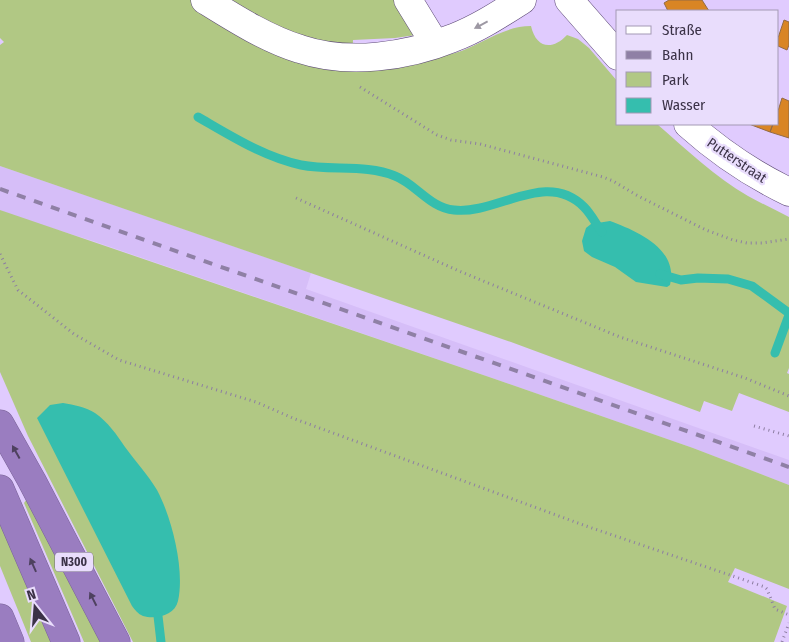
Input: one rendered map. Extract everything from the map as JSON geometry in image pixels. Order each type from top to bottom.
[{"type":"highway","name":"N300","points":[[0,424],[116,642]]},
{"type":"highway","name":"N300","points":[[0,489],[66,642]]},
{"type":"highway","points":[[0,618],[10,642]]},
{"type":"street","points":[[206,0],[271,38],[299,49],[320,55],[366,57],[402,52],[435,44],[473,29],[522,0]]},
{"type":"street","points":[[408,0],[435,44]]},
{"type":"street","points":[[570,0],[616,54]]},
{"type":"street","name":"Putterstraat","points":[[689,125],[705,139],[763,179],[789,192]]},
{"type":"path","points":[[337,56],[343,76],[437,135],[451,140],[480,144],[603,177],[706,230],[733,240],[747,243],[789,239]]},
{"type":"path","points":[[296,198],[459,271],[620,338],[745,378],[789,396]]},
{"type":"path","points":[[0,254],[18,290],[74,334],[119,360],[256,402],[586,526],[765,587],[775,609],[789,615]]},
{"type":"path","points":[[754,426],[789,436]]},
{"type":"path","points":[[782,642],[789,623]]},
{"type":"shaded area","points":[[0,166],[311,273],[306,289],[789,460],[789,485],[693,448],[492,378],[93,241],[13,216],[0,210]]},
{"type":"green space","points":[[0,0],[398,0],[416,35],[353,40],[352,63],[429,59],[465,50],[502,32],[521,27],[531,26],[537,39],[545,45],[556,43],[567,35],[578,39],[589,48],[616,80],[616,125],[658,125],[724,180],[748,196],[789,217],[789,368],[787,373],[789,374],[789,412],[739,393],[732,411],[704,401],[700,412],[511,342],[0,166],[0,45],[4,42],[0,38]]},
{"type":"green space","points":[[0,210],[693,448],[789,485],[789,589],[735,568],[728,582],[787,606],[774,642],[133,642],[28,436],[0,372]]},
{"type":"green space","points":[[29,496],[107,642],[84,642],[24,503]]},
{"type":"green space","points":[[0,522],[51,642],[31,642],[0,566]]},
{"type":"water","points":[[610,221],[632,230],[654,243],[668,261],[671,272],[670,285],[667,287],[636,282],[615,267],[592,257],[584,251],[582,241],[586,228],[591,224]]},
{"type":"water","points":[[63,403],[88,409],[104,420],[157,490],[172,529],[180,575],[178,601],[169,613],[159,617],[148,617],[140,614],[132,606],[37,418],[50,405]]},
{"type":"building","points":[[669,0],[702,0],[708,10],[668,10],[664,3]]},
{"type":"building","points":[[784,20],[789,22],[789,45],[787,50],[779,46],[779,35]]},
{"type":"building","points":[[782,98],[789,101],[789,138],[770,132],[773,125],[779,125],[779,108]]},
{"type":"building","points":[[752,125],[773,125],[770,132]]},
{"type":"waterway","points":[[198,117],[248,145],[287,161],[313,167],[384,172],[410,184],[438,205],[454,210],[470,210],[538,193],[554,192],[569,196],[587,210],[602,232]]},
{"type":"waterway","points":[[660,274],[681,280],[698,278],[728,279],[752,286],[789,313]]},
{"type":"waterway","points":[[775,353],[789,315]]},
{"type":"waterway","points":[[158,616],[161,642]]},
{"type":"railway","points":[[0,189],[789,467]]}]
